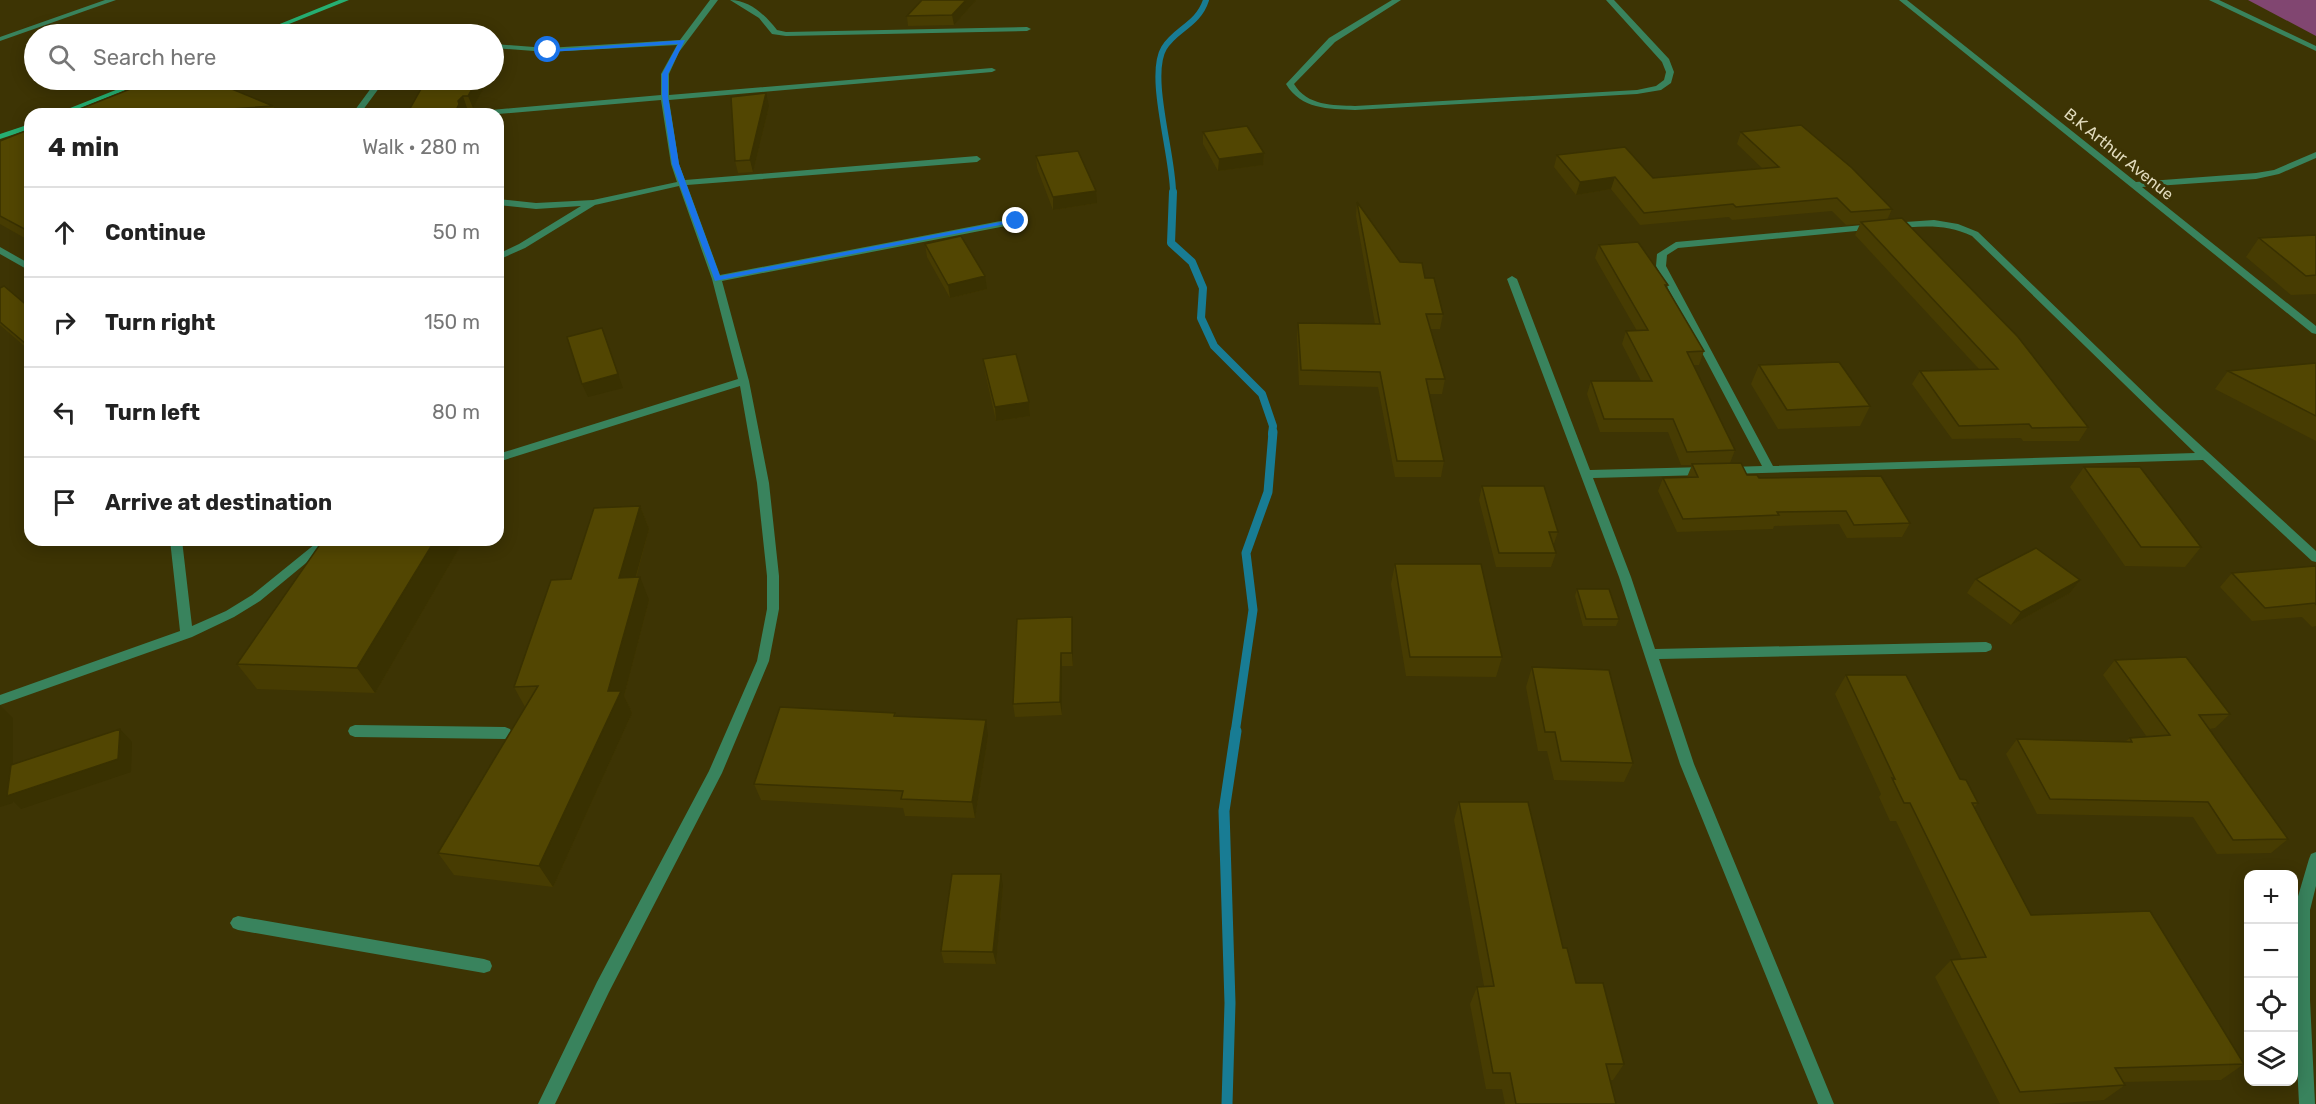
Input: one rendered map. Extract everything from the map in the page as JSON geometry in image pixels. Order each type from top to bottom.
[{"type":"street","points":[[43,24],[112,0]]},
{"type":"street","points":[[284,24],[345,0]]},
{"type":"street","points":[[546,1104],[603,987],[714,773],[763,661],[773,609],[774,576],[757,445],[744,381],[704,238],[675,164],[665,96],[665,74],[675,52],[714,0]]},
{"type":"street","points":[[734,0],[760,14],[775,32],[786,34],[1027,29]]},
{"type":"street","points":[[1396,0],[1332,40],[1290,84],[1299,98],[1324,106],[1355,108],[1637,92],[1658,88],[1668,81],[1670,72],[1666,62],[1610,0]]},
{"type":"street","name":"B.K Arthur Avenue","points":[[1904,0],[2316,331]]},
{"type":"street","points":[[2213,0],[2316,50]]},
{"type":"street","points":[[0,39],[24,31]]},
{"type":"street","points":[[504,47],[548,50],[683,42]]},
{"type":"street","points":[[504,111],[992,70]]},
{"type":"street","points":[[75,108],[121,90]]},
{"type":"street","points":[[360,108],[374,90]]},
{"type":"street","points":[[0,137],[24,128]]},
{"type":"street","points":[[2135,184],[2256,176],[2285,169],[2316,155]]},
{"type":"street","points":[[504,203],[537,206],[593,203],[682,183],[977,159]]},
{"type":"street","points":[[504,254],[522,246],[593,203]]},
{"type":"street","points":[[717,279],[1016,221]]},
{"type":"street","points":[[1769,470],[1661,266],[1662,254],[1676,245],[1939,222],[1964,228],[1984,242],[2205,456],[2316,558]]},
{"type":"street","points":[[0,250],[24,264]]},
{"type":"street","points":[[1512,279],[1625,577],[1649,654],[1692,775],[1826,1104]]},
{"type":"street","points":[[504,456],[744,381]]},
{"type":"street","points":[[1585,474],[2205,456]]},
{"type":"street","points":[[177,546],[187,634]]},
{"type":"street","points":[[0,700],[187,634],[230,614],[256,598],[321,546]]},
{"type":"street","points":[[1649,654],[1986,647]]},
{"type":"street","points":[[355,731],[505,733]]},
{"type":"street","points":[[2307,1104],[2302,1000],[2302,910],[2316,859]]},
{"type":"street","points":[[238,923],[484,966]]},
{"type":"shaded area","points":[[2248,0],[2316,0],[2316,36]]},
{"type":"building","points":[[922,0],[966,0],[952,15],[907,16]]},
{"type":"building","points":[[128,90],[234,90],[273,106],[245,108],[82,108]]},
{"type":"building","points":[[420,90],[471,90],[468,96],[463,96],[458,101],[457,108],[410,108]]},
{"type":"building","points":[[766,93],[750,160],[735,161],[731,97]]},
{"type":"building","points":[[1801,125],[1852,168],[1892,209],[1851,212],[1837,198],[1736,207],[1733,204],[1644,213],[1615,177],[1580,182],[1557,155],[1625,147],[1653,178],[1779,167],[1741,132]]},
{"type":"building","points":[[1247,126],[1264,153],[1219,159],[1203,132]]},
{"type":"building","points":[[24,131],[24,229],[0,216],[0,141]]},
{"type":"building","points":[[1078,151],[1096,191],[1053,197],[1036,156]]},
{"type":"building","points":[[1357,202],[1400,262],[1422,263],[1425,278],[1434,278],[1443,314],[1426,314],[1445,379],[1426,379],[1444,461],[1397,461],[1380,372],[1301,370],[1298,323],[1380,324]]},
{"type":"building","points":[[1902,218],[2018,337],[2088,427],[2032,428],[2029,424],[1959,426],[1920,371],[1998,369],[1861,222]]},
{"type":"building","points":[[2316,235],[2316,275],[2306,276],[2259,238]]},
{"type":"building","points":[[961,236],[985,276],[948,285],[925,244]]},
{"type":"building","points":[[1638,242],[1668,285],[1665,285],[1704,351],[1687,352],[1735,450],[1687,452],[1673,419],[1604,419],[1591,381],[1652,381],[1626,331],[1648,330],[1599,245]]},
{"type":"building","points":[[4,286],[24,303],[24,342],[0,322],[0,288]]},
{"type":"building","points":[[602,328],[618,374],[582,384],[567,337]]},
{"type":"building","points":[[1016,354],[1029,402],[995,407],[983,359]]},
{"type":"building","points":[[1839,362],[1870,406],[1787,410],[1759,365]]},
{"type":"building","points":[[2316,363],[2316,416],[2228,371]]},
{"type":"building","points":[[1741,463],[1747,475],[1757,475],[1759,478],[1881,476],[1910,523],[1854,525],[1846,511],[1777,512],[1779,515],[1683,519],[1663,478],[1698,477],[1692,464]]},
{"type":"building","points":[[2084,467],[2140,467],[2201,547],[2141,547]]},
{"type":"building","points":[[1482,486],[1544,486],[1558,532],[1549,532],[1556,553],[1499,553]]},
{"type":"building","points":[[640,506],[619,578],[640,577],[608,691],[621,691],[539,866],[438,853],[538,686],[514,687],[551,580],[571,579],[594,508]]},
{"type":"building","points":[[319,546],[431,546],[357,668],[237,664]]},
{"type":"building","points":[[2036,548],[2080,580],[2021,612],[1976,579]]},
{"type":"building","points":[[1395,564],[1481,564],[1502,657],[1410,657]]},
{"type":"building","points":[[2315,566],[2316,605],[2315,603],[2265,608],[2232,573]]},
{"type":"building","points":[[1577,589],[1609,589],[1619,619],[1586,619]]},
{"type":"building","points":[[1072,617],[1072,653],[1061,653],[1060,702],[1013,704],[1017,619]]},
{"type":"building","points":[[2186,657],[2230,714],[2199,715],[2288,839],[2233,840],[2208,802],[2050,799],[2017,739],[2132,742],[2130,738],[2170,735],[2115,660]]},
{"type":"building","points":[[1532,667],[1609,670],[1633,763],[1561,761],[1555,732],[1545,732]]},
{"type":"building","points":[[1846,675],[1906,675],[1960,779],[1966,780],[1978,803],[1972,803],[2031,915],[2150,911],[2244,1064],[2115,1068],[2125,1085],[2020,1092],[1951,960],[1986,957],[1910,803],[1904,803],[1892,778],[1895,779]]},
{"type":"building","points":[[780,707],[895,713],[894,716],[986,720],[972,802],[901,799],[903,791],[754,784]]},
{"type":"building","points":[[120,729],[118,759],[7,796],[11,765]]},
{"type":"building","points":[[1459,802],[1528,802],[1563,948],[1567,948],[1576,983],[1603,983],[1624,1064],[1606,1064],[1616,1104],[1516,1104],[1510,1073],[1493,1073],[1477,987],[1494,986]]},
{"type":"building","points":[[952,874],[1001,874],[993,952],[941,951]]},
{"type":"waterway","points":[[1173,193],[1158,78],[1160,61],[1164,48],[1198,15],[1206,0]]},
{"type":"waterway","points":[[1173,193],[1171,243],[1192,262],[1203,288],[1201,318],[1214,346],[1262,394],[1273,426],[1272,434]]},
{"type":"waterway","points":[[1235,733],[1253,610],[1246,553],[1268,492],[1273,432]]},
{"type":"waterway","points":[[1227,1104],[1230,1003],[1224,811],[1236,731]]},
{"type":"route","points":[[548,50],[647,42],[683,42],[675,52],[665,74],[665,96],[675,164],[704,238],[717,279],[1016,221]]}]
